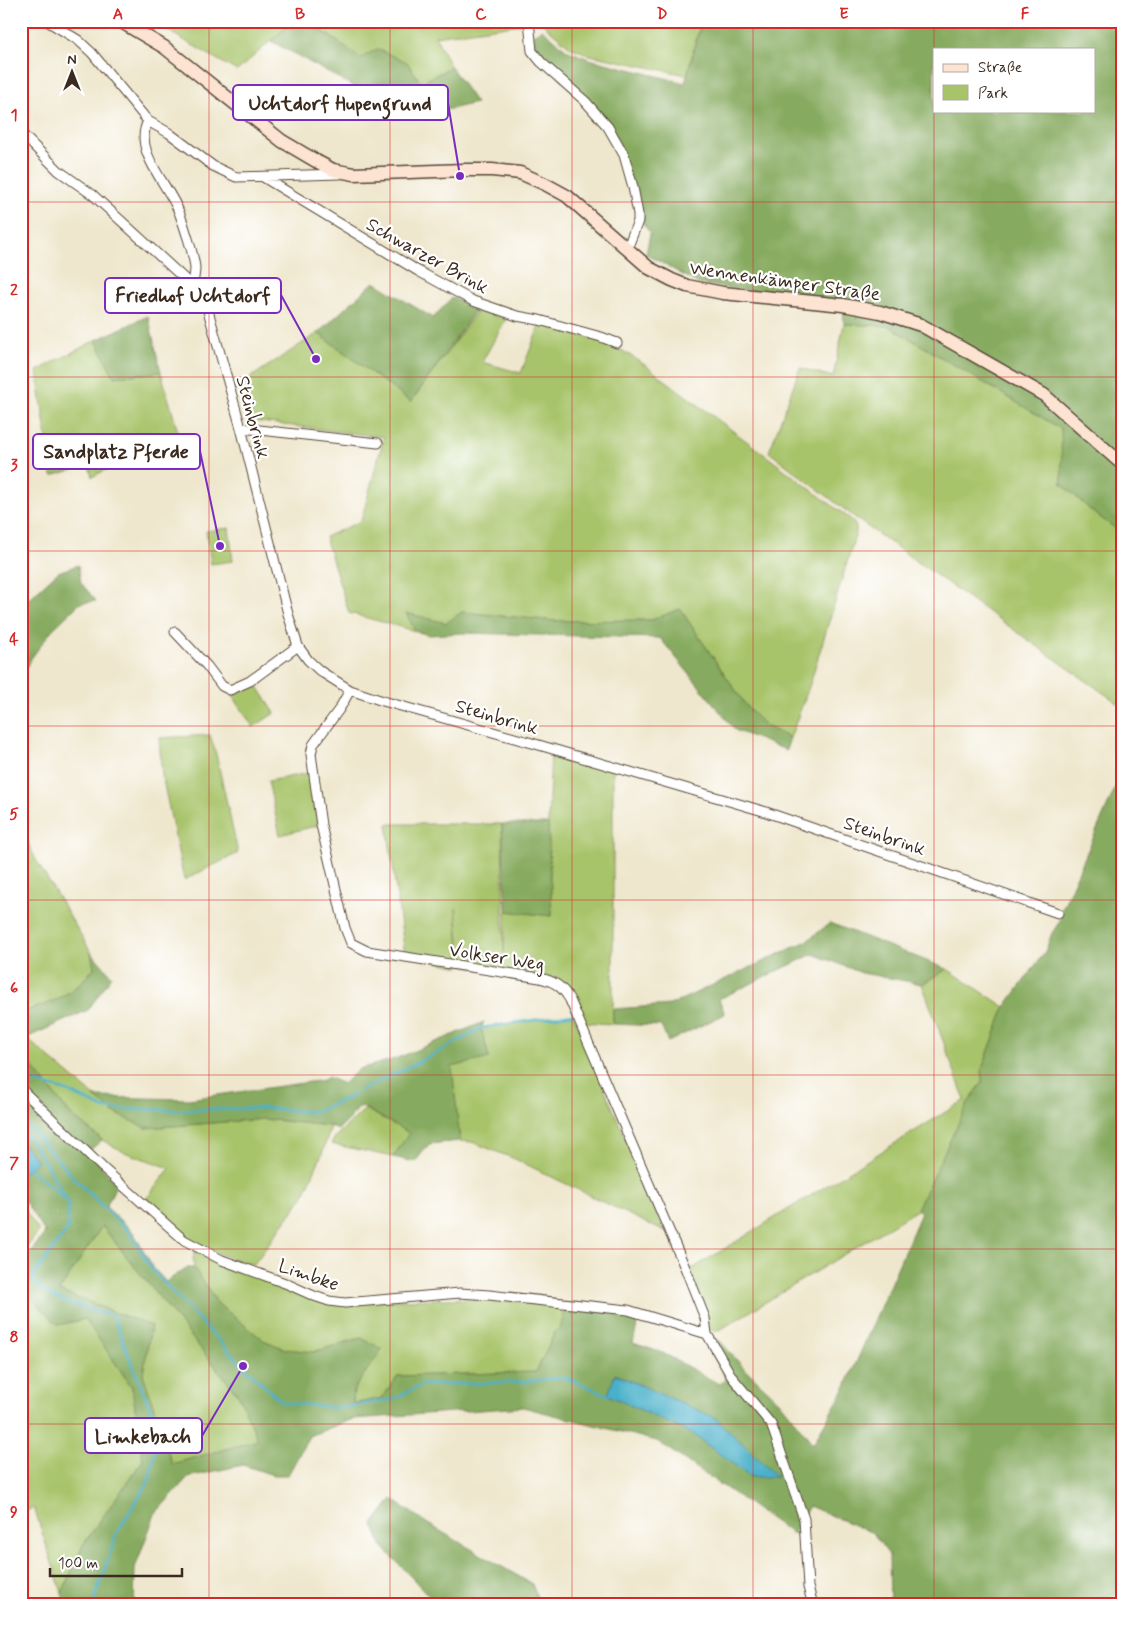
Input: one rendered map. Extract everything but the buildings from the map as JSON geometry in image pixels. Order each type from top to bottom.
[{"type":"street","name":"Schwarzer Brink","points":[[47,21],[78,40],[92,53],[148,120],[169,133],[213,166],[236,177],[263,178],[354,174]]},
{"type":"street","name":"Wennenkämper Straße","points":[[120,21],[164,47],[282,141],[333,170],[354,174],[464,170],[520,173],[546,184],[567,196],[626,249],[650,268],[672,280],[696,288],[723,293],[843,305],[880,312],[921,325],[1044,395],[1122,464]]},
{"type":"street","points":[[529,21],[532,51],[541,62],[585,101],[608,127],[624,155],[638,214],[638,221],[626,249]]},
{"type":"street","points":[[148,120],[145,127],[145,144],[156,172],[178,210],[195,268],[193,287]]},
{"type":"street","name":"Steinbrink","points":[[21,134],[43,157],[93,195],[201,294],[207,307],[241,428],[281,590],[298,646],[308,660],[320,671],[350,690],[382,701],[764,811],[1058,913]]},
{"type":"street","name":"Schwarzer Brink","points":[[263,178],[418,271],[473,301],[501,312],[601,337],[617,343]]},
{"type":"street","points":[[241,428],[378,443]]},
{"type":"street","points":[[175,632],[207,666],[222,686],[230,690],[250,681],[298,646]]},
{"type":"street","name":"Volkser Weg","points":[[350,690],[340,708],[313,745],[311,754],[327,854],[349,939],[355,946],[368,952],[540,978],[554,982],[564,990],[570,1000],[686,1270],[705,1318],[707,1334],[732,1377],[771,1424],[804,1519],[808,1588],[813,1605]]},
{"type":"street","name":"Limbke","points":[[21,1090],[176,1234],[222,1260],[285,1283],[314,1296],[329,1301],[345,1303],[460,1293],[528,1299],[628,1310],[707,1334]]},
{"type":"green space","points":[[151,21],[293,21],[237,71]]},
{"type":"green space","points":[[293,21],[308,21],[361,58],[377,49],[407,62],[421,83],[451,67],[476,103],[411,118],[271,41]]},
{"type":"green space","points":[[308,21],[521,21],[522,24],[435,36],[451,67],[421,83],[361,58]]},
{"type":"green space","points":[[544,21],[701,21],[687,75],[590,55],[570,47],[543,24]]},
{"type":"green space","points":[[702,21],[1122,21],[1122,533],[1094,513],[1062,484],[1061,429],[889,326],[844,324],[843,301],[699,284],[646,254],[650,233],[640,219],[618,140],[534,50],[533,35],[542,29],[568,51],[589,59],[685,83]]},
{"type":"green space","points":[[374,282],[433,318],[452,298],[478,307],[411,402],[318,333]]},
{"type":"green space","points":[[478,310],[506,319],[482,362],[521,373],[540,324],[612,344],[645,365],[853,521],[856,533],[809,687],[790,738],[766,726],[747,707],[680,609],[652,620],[556,621],[462,612],[447,623],[407,614],[415,631],[349,613],[325,537],[361,521],[384,437],[252,421],[239,385],[318,333],[411,402]]},
{"type":"green space","points":[[148,316],[161,372],[114,377],[96,340]]},
{"type":"green space","points":[[844,324],[889,326],[1062,429],[1062,484],[1094,513],[1122,533],[1122,706],[865,525],[769,452],[800,368],[833,377]]},
{"type":"green space","points":[[96,340],[114,377],[161,372],[178,432],[92,477],[89,465],[52,476],[37,371]]},
{"type":"green space","points":[[229,528],[233,561],[211,564],[206,531]]},
{"type":"green space","points":[[78,565],[81,583],[96,601],[80,603],[52,630],[30,660],[21,677],[21,606],[58,572]]},
{"type":"green space","points":[[680,609],[747,707],[766,726],[790,738],[786,750],[735,730],[660,638],[462,633],[429,635],[415,631],[406,613],[446,623],[462,612],[556,621],[652,620]]},
{"type":"green space","points":[[255,682],[275,713],[253,727],[233,696]]},
{"type":"green space","points":[[210,735],[238,853],[184,880],[162,775],[159,738]]},
{"type":"green space","points":[[551,752],[613,769],[613,1024],[582,1022],[561,984],[461,965],[456,908],[460,967],[405,955],[387,824],[502,824],[504,953],[506,911],[552,916],[548,824]]},
{"type":"green space","points":[[1122,768],[1122,1590],[1082,1605],[890,1605],[889,1555],[873,1533],[809,1506],[793,1534],[657,1441],[523,1407],[353,1419],[309,1436],[288,1475],[273,1475],[243,1465],[188,1477],[155,1514],[135,1568],[134,1605],[65,1605],[62,1593],[83,1545],[143,1460],[132,1387],[85,1319],[58,1325],[21,1288],[21,1265],[45,1233],[26,1203],[21,1199],[21,1052],[70,1114],[102,1140],[89,1151],[116,1185],[106,1207],[133,1232],[154,1269],[166,1282],[186,1268],[194,1268],[218,1304],[263,1340],[285,1349],[313,1352],[361,1338],[382,1349],[354,1389],[353,1404],[382,1398],[398,1376],[536,1372],[555,1332],[560,1329],[566,1307],[639,1316],[633,1343],[663,1353],[719,1384],[726,1379],[708,1347],[719,1340],[743,1367],[780,1402],[813,1444],[846,1386],[921,1213],[917,1209],[968,1103],[982,1083],[982,1069],[1005,1007],[1045,952],[1052,933],[1060,921],[1062,909],[1114,791]],"holes":[[[102,1226],[239,1396],[258,1440],[172,1464],[143,1374],[151,1326],[59,1291]]]},
{"type":"green space","points":[[309,773],[319,825],[280,835],[268,781]]},
{"type":"green space","points":[[502,824],[548,824],[552,916],[506,911]]},
{"type":"green space","points":[[21,828],[36,860],[91,952],[94,968],[78,985],[62,997],[21,1012]]},
{"type":"green space","points":[[830,923],[947,969],[922,984],[862,973],[813,954],[719,999],[725,1014],[668,1042],[661,1026],[613,1024],[613,1009],[670,1005],[807,941]]},
{"type":"green space","points":[[91,952],[112,976],[88,1010],[26,1038],[21,1038],[21,1012],[62,997],[78,985],[94,968]]},
{"type":"green space","points":[[947,969],[1005,1007],[982,1069],[982,1083],[968,1103],[917,1210],[718,1331],[712,1331],[709,1328],[687,1272],[965,1100],[922,984]]},
{"type":"green space","points":[[573,1014],[665,1232],[515,1159],[472,1142],[460,1141],[451,1066],[489,1058],[481,1028]]},
{"type":"green space","points":[[484,1022],[481,1028],[489,1058],[452,1067],[460,1141],[429,1144],[415,1162],[393,1157],[409,1133],[361,1106],[338,1130],[331,1126],[264,1119],[146,1128],[113,1112],[94,1097],[189,1099],[324,1080],[328,1077],[343,1084],[359,1069],[395,1059]]},
{"type":"green space","points":[[21,1038],[26,1038],[113,1112],[146,1128],[264,1119],[331,1126],[322,1154],[303,1197],[254,1264],[227,1257],[207,1248],[189,1239],[168,1222],[146,1199],[170,1168],[124,1152],[102,1140],[70,1114],[21,1052]]},
{"type":"green space","points":[[365,1109],[410,1133],[393,1157],[331,1144],[336,1136]]},
{"type":"green space","points":[[21,1204],[39,1231],[21,1255]]},
{"type":"green space","points":[[102,1226],[239,1396],[259,1440],[172,1464],[143,1374],[151,1326],[59,1291]]},
{"type":"green space","points":[[195,1250],[323,1302],[484,1298],[566,1307],[560,1329],[555,1332],[536,1372],[399,1376],[382,1398],[353,1404],[354,1389],[381,1349],[361,1338],[313,1352],[285,1349],[263,1340],[218,1304],[194,1268]]},
{"type":"green space","points":[[21,1288],[58,1325],[85,1319],[132,1387],[143,1460],[83,1545],[62,1593],[34,1508],[21,1513]]},
{"type":"green space","points":[[392,1499],[428,1524],[532,1584],[540,1605],[443,1605],[431,1598],[381,1545],[373,1524]]},
{"type":"green space","points":[[1122,1590],[1122,1605],[1082,1605]]},
{"type":"water","points":[[21,1142],[38,1161],[21,1175]]},
{"type":"water","points":[[615,1374],[716,1418],[777,1477],[750,1477],[694,1435],[608,1395]]},
{"type":"waterway","points":[[360,1091],[443,1050],[481,1028],[573,1014]]},
{"type":"waterway","points":[[21,1078],[67,1091],[105,1109],[265,1108],[315,1112],[354,1095]]},
{"type":"waterway","points":[[21,1118],[75,1179],[130,1233],[153,1271],[243,1366],[282,1402],[339,1408],[394,1399],[421,1385],[521,1382],[564,1377],[608,1395]]},
{"type":"waterway","points":[[21,1130],[34,1144],[68,1202],[68,1229],[35,1273],[33,1279],[39,1287],[58,1299],[113,1316],[159,1431],[149,1481],[117,1532],[93,1605]]},
{"type":"waterway","points":[[29,1168],[65,1199]]},
{"type":"place","name":"Uchtdorf Hupengrund","points":[[460,176]]},
{"type":"place","name":"Friedhof Uchtdorf","points":[[316,359]]},
{"type":"place","name":"Sandplatz Pferde","points":[[220,546]]},
{"type":"place","name":"Limkebach","points":[[243,1366]]}]
